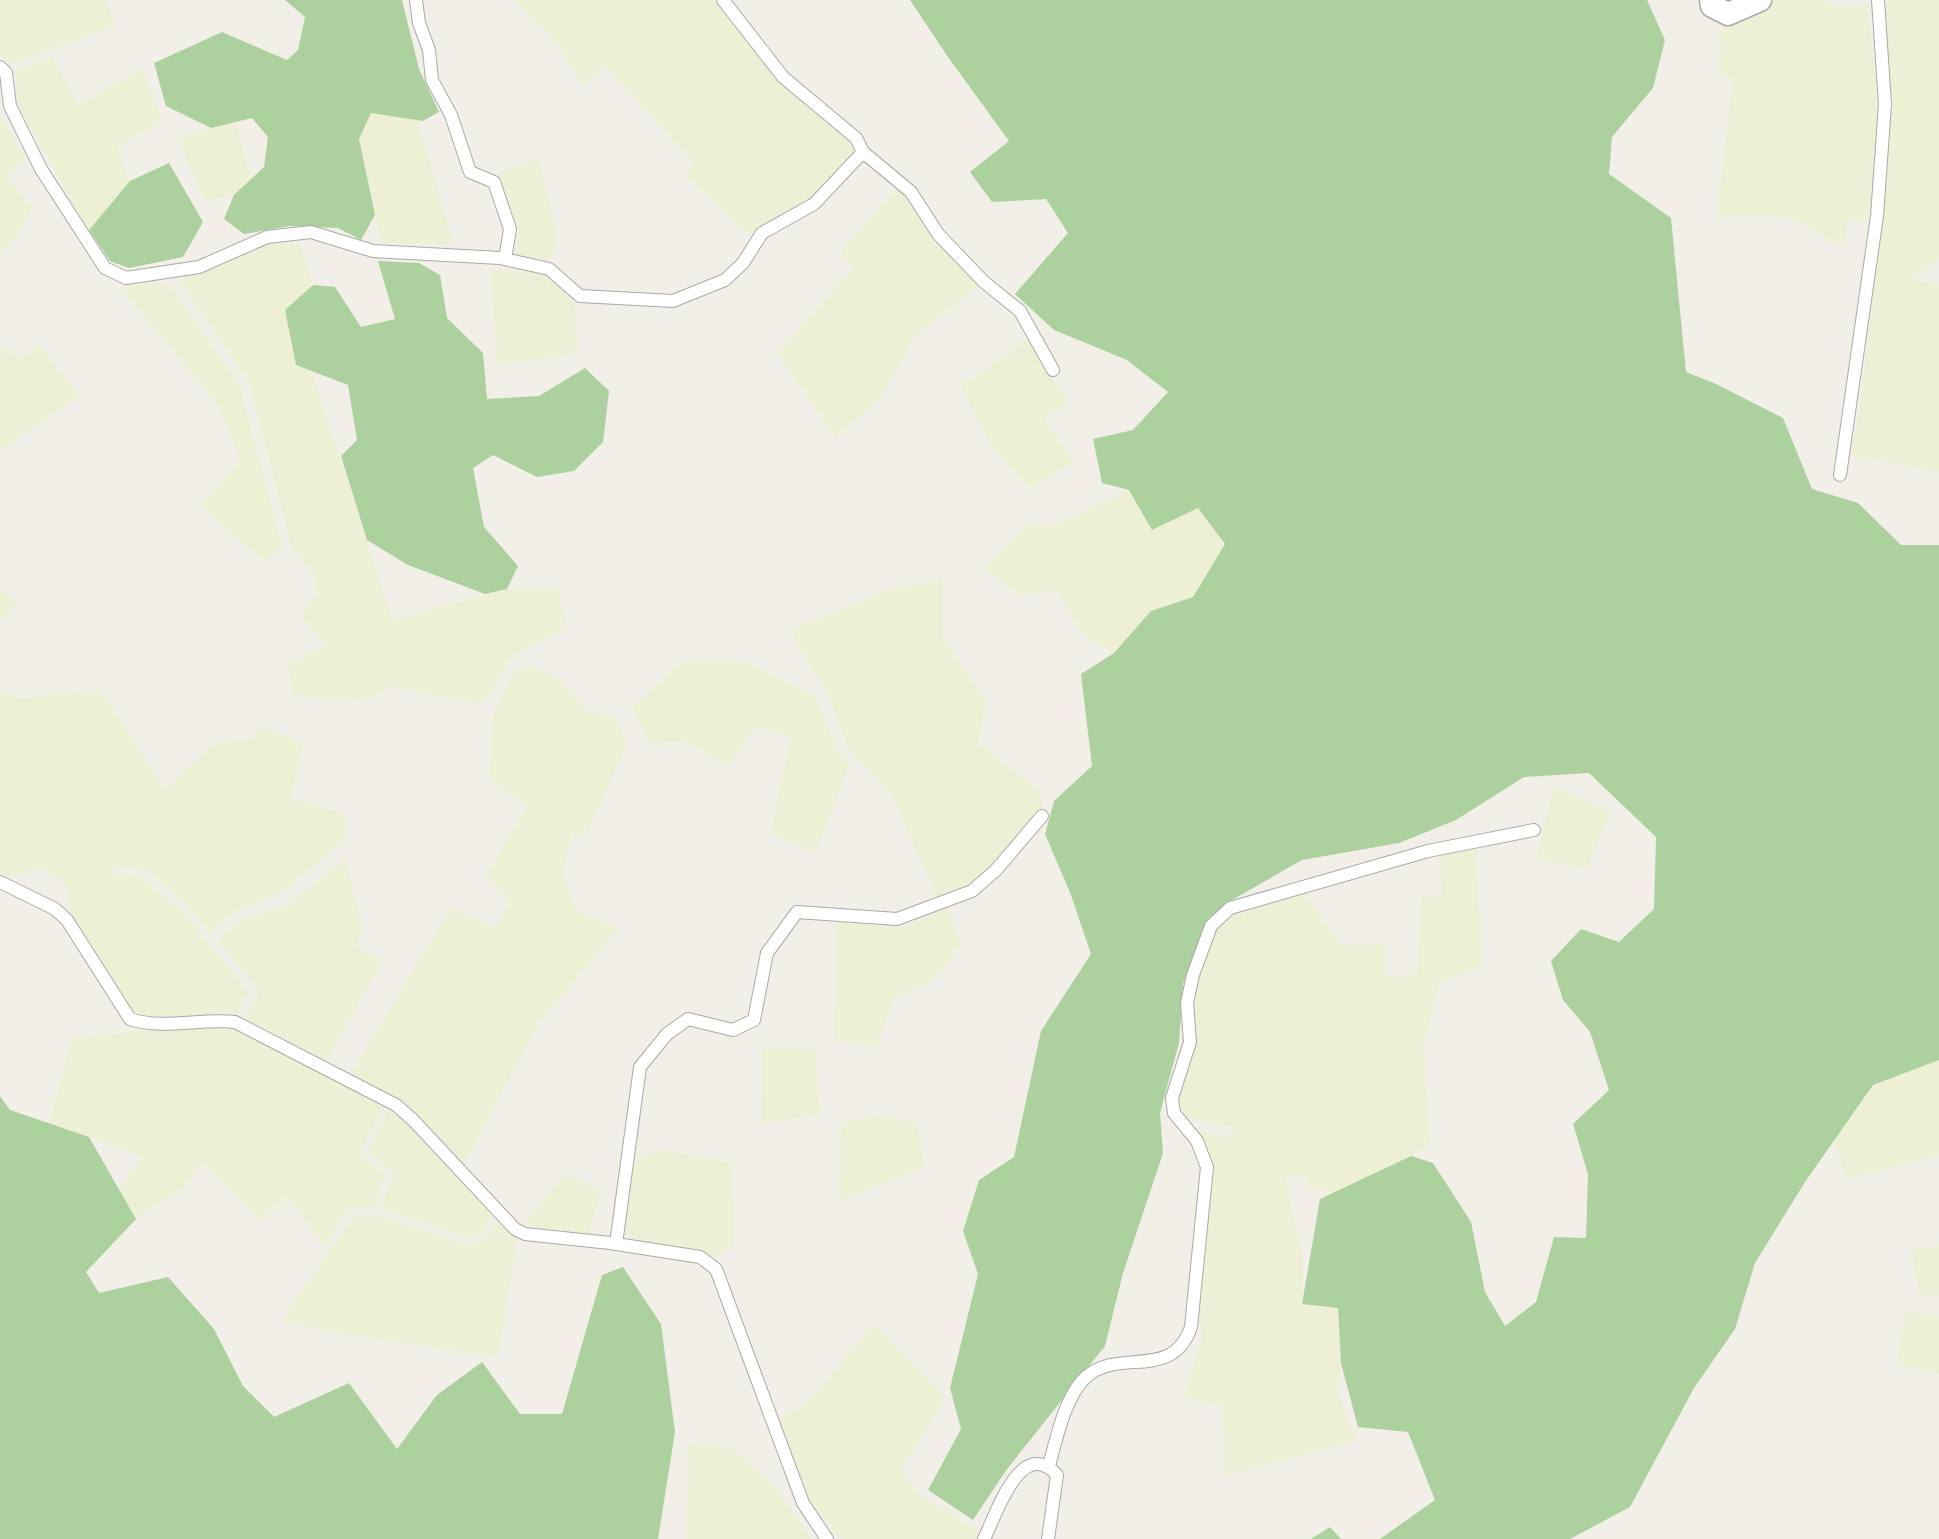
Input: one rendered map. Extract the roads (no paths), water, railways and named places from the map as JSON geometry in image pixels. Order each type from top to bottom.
[{"type":"street","points":[[1712,0],[1712,6],[1728,15],[1760,0]]},
{"type":"lane","points":[[416,0],[419,23],[429,50],[432,80],[450,116],[470,172],[494,182],[510,229],[505,259]]},
{"type":"lane","points":[[723,0],[783,77],[856,138],[863,152],[911,192],[938,234],[984,282],[1020,311],[1053,370]]},
{"type":"lane","points":[[1840,475],[1876,216],[1881,160],[1885,104],[1878,0]]},
{"type":"lane","points":[[0,67],[6,73],[10,106],[41,169],[105,268],[126,278],[199,267],[267,237],[311,232],[373,250],[505,259],[549,269],[580,296],[673,301],[725,280],[743,263],[762,233],[814,204],[863,152]]},
{"type":"lane","points":[[616,1244],[640,1067],[667,1034],[688,1019],[733,1030],[754,1020],[767,952],[797,912],[897,919],[972,891],[996,870],[1042,816]]},
{"type":"lane","points":[[1049,1466],[1061,1418],[1083,1379],[1095,1370],[1108,1366],[1165,1358],[1179,1350],[1191,1327],[1207,1167],[1197,1142],[1174,1113],[1172,1098],[1191,1042],[1187,1003],[1193,975],[1211,926],[1230,908],[1428,851],[1534,830]]},
{"type":"lane","points":[[0,882],[55,909],[67,920],[130,1019],[145,1024],[212,1019],[235,1022],[396,1105],[413,1120],[514,1229],[525,1234],[616,1244],[700,1257],[716,1269],[803,1503],[827,1539]]},
{"type":"lane","points":[[984,1539],[1014,1478],[1024,1467],[1037,1463],[1049,1466],[1057,1475],[1057,1488],[1048,1539]]}]
